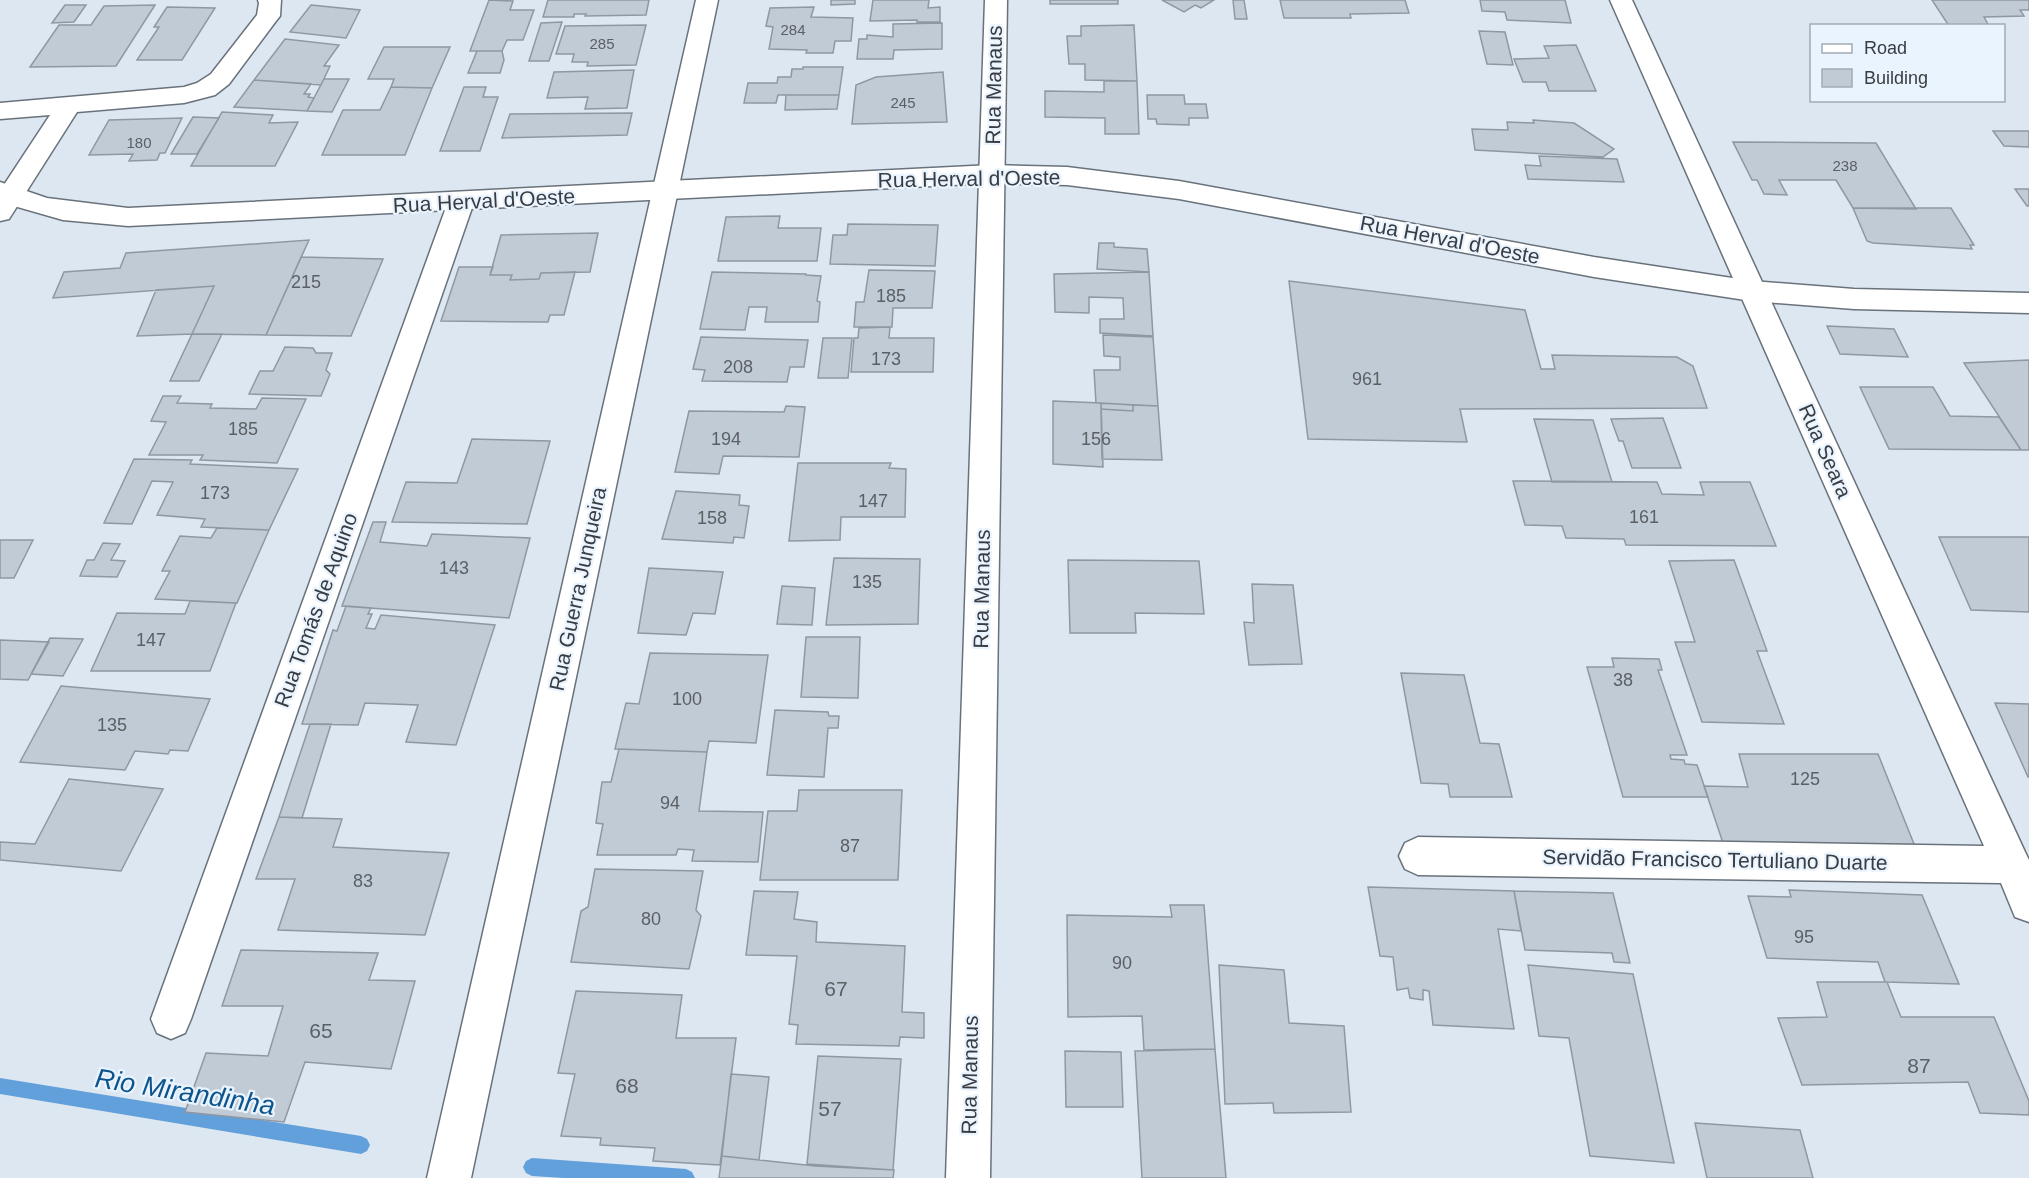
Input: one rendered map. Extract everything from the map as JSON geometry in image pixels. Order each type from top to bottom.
[{"type":"street","points":[[0,111],[184,95],[206,89],[220,79],[268,16],[271,2],[269,0]]},
{"type":"street","name":"Rua Guerra Junqueira","points":[[449,1178],[707,0]]},
{"type":"street","name":"Rua Manaus","points":[[968,1178],[996,0]]},
{"type":"street","name":"Rua Seara","points":[[1621,0],[2029,903]]},
{"type":"street","points":[[3,200],[69,105]]},
{"type":"street","name":"Rua Herval d'Oeste","points":[[3,200],[81,214],[128,217],[992,174],[1067,176],[1179,190],[1594,267],[1752,291],[1854,299],[2029,303]]},
{"type":"street","name":"Rua Tomás de Aquino","points":[[171,1019],[461,202]]},
{"type":"street","name":"Servidão Francisco Tertuliano Duarte","points":[[1418,856],[2012,865]]},
{"type":"building","points":[[489,0],[513,1],[510,10],[534,10],[523,40],[507,40],[502,51],[470,51]]},
{"type":"building","points":[[548,0],[649,0],[646,15],[585,16],[586,14],[574,14],[574,17],[543,17]]},
{"type":"building","points":[[831,0],[855,0],[855,4],[831,5]]},
{"type":"building","points":[[873,0],[929,0],[928,8],[940,7],[940,22],[870,21]]},
{"type":"building","points":[[1050,0],[1118,0],[1118,4],[1050,4]]},
{"type":"building","points":[[1162,0],[1214,0],[1201,8],[1195,5],[1184,12]]},
{"type":"building","points":[[1233,0],[1244,0],[1247,19],[1235,19]]},
{"type":"building","points":[[1280,0],[1405,0],[1409,13],[1350,14],[1351,18],[1284,18]]},
{"type":"building","points":[[1480,0],[1565,0],[1571,23],[1507,20],[1505,12],[1482,11]]},
{"type":"building","points":[[1932,0],[2029,0],[2029,10],[2020,10],[2024,16],[1984,17],[1988,24],[1948,24]]},
{"type":"building","points":[[65,5],[86,5],[74,22],[52,23]]},
{"type":"building","points":[[155,5],[116,66],[30,67],[59,25],[91,25],[104,6]]},
{"type":"building","points":[[311,5],[360,10],[346,38],[290,32]]},
{"type":"building","points":[[167,7],[215,8],[182,60],[137,60],[159,27],[154,27]]},
{"type":"building","points":[[814,7],[811,17],[853,18],[851,41],[835,41],[833,53],[769,49],[773,27],[766,26],[770,8]]},
{"type":"building","points":[[562,22],[549,61],[529,61],[541,23]]},
{"type":"building","points":[[942,23],[942,49],[894,50],[893,59],[857,59],[859,39],[867,39],[867,35],[893,37],[893,24]]},
{"type":"building","points":[[646,25],[636,65],[587,66],[588,62],[572,62],[574,54],[556,54],[565,26]]},
{"type":"building","points":[[1134,25],[1137,81],[1085,80],[1085,64],[1069,64],[1067,36],[1081,36],[1081,26]]},
{"type":"building","points":[[1479,31],[1505,32],[1513,65],[1487,64]]},
{"type":"building","points":[[285,39],[339,45],[324,66],[330,66],[321,85],[254,80]]},
{"type":"building","points":[[1576,45],[1596,91],[1549,91],[1546,82],[1523,82],[1514,59],[1549,58],[1544,46]]},
{"type":"building","points":[[384,47],[450,47],[432,88],[391,87],[394,79],[368,79]]},
{"type":"building","points":[[477,51],[502,51],[504,60],[500,73],[468,73]]},
{"type":"building","points":[[803,67],[843,67],[839,95],[778,95],[776,103],[744,103],[748,83],[777,83],[778,77],[791,77],[792,69],[803,69]]},
{"type":"building","points":[[634,70],[627,108],[585,109],[588,97],[547,98],[554,72]]},
{"type":"building","points":[[943,72],[947,122],[852,124],[856,85],[876,77]]},
{"type":"building","points":[[324,79],[349,79],[332,112],[307,111]]},
{"type":"building","points":[[254,80],[311,84],[304,94],[310,94],[308,97],[314,98],[307,111],[234,107]]},
{"type":"building","points":[[1104,81],[1137,81],[1139,134],[1105,134],[1105,118],[1045,117],[1045,91],[1104,92]]},
{"type":"building","points":[[391,87],[432,88],[405,155],[322,155],[343,110],[380,110]]},
{"type":"building","points":[[464,87],[486,87],[483,97],[498,97],[480,151],[440,151]]},
{"type":"building","points":[[786,95],[839,95],[837,109],[785,110]]},
{"type":"building","points":[[1147,95],[1184,95],[1185,104],[1206,104],[1208,118],[1189,118],[1189,125],[1157,124],[1156,119],[1148,119]]},
{"type":"building","points":[[222,112],[273,115],[269,123],[298,122],[275,166],[191,166]]},
{"type":"building","points":[[632,113],[627,135],[502,138],[510,114]]},
{"type":"building","points":[[193,117],[219,118],[197,154],[171,154]]},
{"type":"building","points":[[182,118],[165,153],[160,153],[157,160],[129,161],[133,154],[89,155],[109,120]]},
{"type":"building","points":[[1533,120],[1574,123],[1614,149],[1603,157],[1475,150],[1472,129],[1508,130],[1507,122],[1534,123]]},
{"type":"building","points":[[1993,131],[2029,131],[2029,147],[2004,146]]},
{"type":"building","points":[[1733,142],[1876,143],[1916,209],[1853,208],[1836,180],[1779,180],[1787,195],[1764,194],[1757,180],[1752,180]]},
{"type":"building","points":[[1539,156],[1617,159],[1624,182],[1528,179],[1525,165],[1541,166]]},
{"type":"building","points":[[2015,189],[2029,189],[2029,206],[2027,206]]},
{"type":"building","points":[[1853,208],[1951,208],[1974,245],[1970,245],[1972,249],[1873,243],[1867,241]]},
{"type":"building","points":[[780,216],[778,228],[821,228],[817,261],[718,261],[726,217]]},
{"type":"building","points":[[848,224],[938,225],[935,266],[830,264],[833,235],[847,235]]},
{"type":"building","points":[[598,233],[590,272],[541,273],[539,279],[510,280],[512,275],[490,275],[501,235]]},
{"type":"building","points":[[309,240],[266,335],[192,334],[214,286],[53,298],[64,272],[120,268],[126,253]]},
{"type":"building","points":[[1099,243],[1114,243],[1114,247],[1147,249],[1149,272],[1097,269]]},
{"type":"building","points":[[301,257],[383,259],[351,336],[266,335]]},
{"type":"building","points":[[459,267],[493,267],[490,275],[512,275],[510,280],[539,279],[541,273],[575,272],[564,315],[550,315],[548,322],[441,321]]},
{"type":"building","points":[[869,270],[935,271],[932,308],[893,308],[892,327],[854,327],[856,302],[864,302]]},
{"type":"building","points":[[712,272],[821,276],[817,301],[820,302],[818,322],[765,322],[767,307],[749,307],[745,330],[700,329]]},
{"type":"building","points":[[1149,272],[1153,336],[1100,333],[1100,319],[1124,319],[1123,298],[1089,297],[1089,313],[1055,312],[1054,274]]},
{"type":"building","points":[[1289,281],[1525,310],[1541,369],[1555,369],[1552,355],[1677,357],[1693,366],[1707,408],[1460,409],[1467,442],[1308,439]]},
{"type":"building","points":[[214,286],[192,334],[137,336],[156,290]]},
{"type":"building","points":[[1827,326],[1894,329],[1908,357],[1840,354]]},
{"type":"building","points":[[890,327],[889,338],[934,338],[933,372],[851,372],[854,338],[858,338],[859,328]]},
{"type":"building","points":[[192,334],[222,334],[199,381],[170,381]]},
{"type":"building","points":[[1103,335],[1153,337],[1158,406],[1096,403],[1094,370],[1120,370],[1120,357],[1104,356]]},
{"type":"building","points":[[701,337],[808,340],[804,367],[790,367],[787,382],[702,381],[705,370],[693,369]]},
{"type":"building","points":[[823,338],[852,338],[848,378],[818,378]]},
{"type":"building","points":[[285,347],[313,348],[316,353],[332,353],[326,370],[330,374],[321,396],[249,394],[260,371],[273,371]]},
{"type":"building","points":[[2029,360],[2029,450],[2021,450],[1964,363]]},
{"type":"building","points":[[1860,387],[1933,387],[1950,416],[1999,417],[2021,450],[1889,449]]},
{"type":"building","points":[[163,396],[181,396],[177,403],[212,404],[210,408],[256,409],[262,398],[306,399],[277,463],[200,460],[203,455],[149,455],[166,422],[151,421]]},
{"type":"building","points":[[1053,401],[1101,403],[1103,467],[1053,464]]},
{"type":"building","points":[[1101,403],[1133,405],[1133,411],[1101,409]]},
{"type":"building","points":[[1133,405],[1158,406],[1162,460],[1102,459],[1101,409],[1133,411]]},
{"type":"building","points":[[786,406],[805,407],[799,457],[723,456],[719,474],[675,472],[689,411],[784,412]]},
{"type":"building","points":[[1663,418],[1681,468],[1632,468],[1623,441],[1619,441],[1611,419]]},
{"type":"building","points":[[1534,419],[1593,420],[1612,482],[1552,482]]},
{"type":"building","points":[[472,439],[550,441],[527,524],[392,522],[406,482],[457,483]]},
{"type":"building","points":[[134,459],[192,460],[190,464],[298,469],[269,530],[201,527],[205,519],[157,515],[173,482],[152,481],[132,524],[104,523]]},
{"type":"building","points":[[798,463],[891,463],[889,468],[906,469],[905,517],[841,517],[840,540],[789,541]]},
{"type":"building","points":[[1513,481],[1657,482],[1662,494],[1704,495],[1700,482],[1750,482],[1776,546],[1626,545],[1624,539],[1566,538],[1562,526],[1525,525]]},
{"type":"building","points":[[676,491],[740,495],[739,505],[749,506],[744,538],[734,537],[733,543],[662,539]]},
{"type":"building","points":[[373,522],[386,522],[380,542],[427,546],[432,534],[530,538],[509,618],[342,606]]},
{"type":"building","points":[[217,528],[269,530],[237,603],[155,599],[170,571],[162,571],[180,536],[211,538]]},
{"type":"building","points":[[1939,537],[2029,537],[2029,612],[1971,610]]},
{"type":"building","points":[[0,540],[33,540],[14,578],[0,578]]},
{"type":"building","points":[[103,543],[120,544],[111,560],[125,561],[117,577],[80,576],[87,560],[94,560]]},
{"type":"building","points":[[834,558],[920,559],[918,624],[826,625]]},
{"type":"building","points":[[1068,560],[1199,561],[1204,614],[1135,613],[1136,633],[1070,633]]},
{"type":"building","points":[[1734,560],[1767,651],[1757,651],[1784,724],[1702,722],[1675,642],[1695,642],[1669,561]]},
{"type":"building","points":[[649,568],[723,572],[715,614],[693,613],[686,635],[638,633]]},
{"type":"building","points":[[1252,584],[1293,585],[1302,664],[1249,665],[1244,622],[1254,623]]},
{"type":"building","points":[[782,586],[815,588],[812,625],[777,624]]},
{"type":"building","points":[[190,601],[236,603],[210,671],[91,671],[117,613],[185,614]]},
{"type":"building","points":[[346,606],[371,608],[368,614],[372,614],[366,628],[375,629],[381,615],[495,625],[456,745],[406,742],[418,705],[365,703],[358,725],[302,724],[333,630],[337,631]]},
{"type":"building","points":[[806,637],[860,637],[858,698],[801,697]]},
{"type":"building","points":[[50,638],[83,639],[63,676],[31,674]]},
{"type":"building","points":[[0,640],[49,642],[28,680],[0,679]]},
{"type":"building","points":[[650,653],[768,655],[756,743],[709,741],[707,752],[615,749],[626,703],[639,704]]},
{"type":"building","points":[[1612,658],[1659,659],[1662,670],[1658,670],[1687,755],[1670,755],[1671,759],[1684,760],[1685,764],[1697,765],[1708,797],[1623,797],[1587,667],[1614,667]]},
{"type":"building","points":[[1401,673],[1464,675],[1480,743],[1499,744],[1512,797],[1450,797],[1448,784],[1421,783]]},
{"type":"building","points":[[61,686],[210,699],[188,751],[170,750],[168,754],[135,751],[125,770],[20,762]]},
{"type":"building","points":[[1995,703],[2029,704],[2029,777],[2028,777]]},
{"type":"building","points":[[775,710],[828,712],[829,716],[839,716],[838,728],[828,728],[824,777],[767,775]]},
{"type":"building","points":[[310,724],[331,724],[302,818],[279,817]]},
{"type":"building","points":[[619,749],[707,752],[699,811],[763,812],[758,862],[692,861],[694,850],[678,849],[676,855],[597,855],[603,824],[596,823],[602,782],[611,782]]},
{"type":"building","points":[[1739,754],[1878,754],[1916,849],[1724,846],[1704,786],[1748,787]]},
{"type":"building","points":[[69,779],[163,789],[121,871],[0,860],[0,842],[35,844]]},
{"type":"building","points":[[799,790],[902,790],[898,880],[760,880],[768,811],[797,811]]},
{"type":"building","points":[[279,817],[342,819],[333,847],[449,853],[425,935],[278,930],[295,879],[256,879]]},
{"type":"building","points":[[595,869],[703,871],[696,910],[701,916],[689,969],[571,962],[581,911],[588,907]]},
{"type":"building","points":[[1368,887],[1514,891],[1521,931],[1498,929],[1514,1029],[1433,1025],[1429,991],[1423,990],[1423,1000],[1410,998],[1408,988],[1397,990],[1393,957],[1380,956]]},
{"type":"building","points":[[1789,890],[1922,895],[1959,984],[1885,982],[1878,962],[1767,958],[1748,896],[1791,897]]},
{"type":"building","points":[[754,891],[798,892],[794,919],[817,922],[816,942],[905,946],[902,1012],[924,1013],[924,1038],[900,1037],[899,1046],[796,1044],[798,1025],[789,1024],[797,956],[746,955]]},
{"type":"building","points":[[1514,891],[1613,893],[1630,963],[1614,962],[1612,953],[1525,950]]},
{"type":"building","points":[[1170,905],[1204,905],[1215,1049],[1144,1050],[1142,1016],[1068,1017],[1067,915],[1172,917]]},
{"type":"building","points":[[241,950],[378,953],[369,980],[415,981],[391,1069],[305,1062],[284,1122],[185,1112],[206,1053],[268,1056],[283,1006],[222,1006]]},
{"type":"building","points":[[1219,965],[1284,970],[1289,1023],[1344,1026],[1351,1112],[1274,1113],[1273,1103],[1225,1104]]},
{"type":"building","points":[[1528,965],[1633,974],[1674,1163],[1590,1156],[1569,1038],[1539,1036]]},
{"type":"building","points":[[1817,982],[1887,982],[1901,1017],[1994,1017],[2029,1101],[2029,1115],[1980,1113],[1968,1082],[1802,1085],[1778,1018],[1827,1017]]},
{"type":"building","points":[[576,991],[682,995],[676,1038],[736,1038],[720,1165],[653,1161],[655,1148],[600,1145],[601,1138],[561,1136],[575,1074],[558,1073]]},
{"type":"building","points":[[1215,1049],[1226,1178],[1142,1178],[1135,1051]]},
{"type":"building","points":[[1065,1051],[1121,1052],[1123,1107],[1066,1107]]},
{"type":"building","points":[[818,1056],[901,1059],[893,1170],[807,1164]]},
{"type":"building","points":[[731,1074],[769,1077],[759,1160],[722,1156]]},
{"type":"building","points":[[1695,1123],[1800,1130],[1813,1178],[1707,1178]]},
{"type":"building","points":[[722,1156],[815,1166],[894,1170],[893,1178],[719,1178]]},
{"type":"waterway","name":"Rio Mirandinha","points":[[0,1086],[361,1145]]},
{"type":"waterway","name":"Rio Mirandinha","points":[[532,1167],[686,1178]]}]
